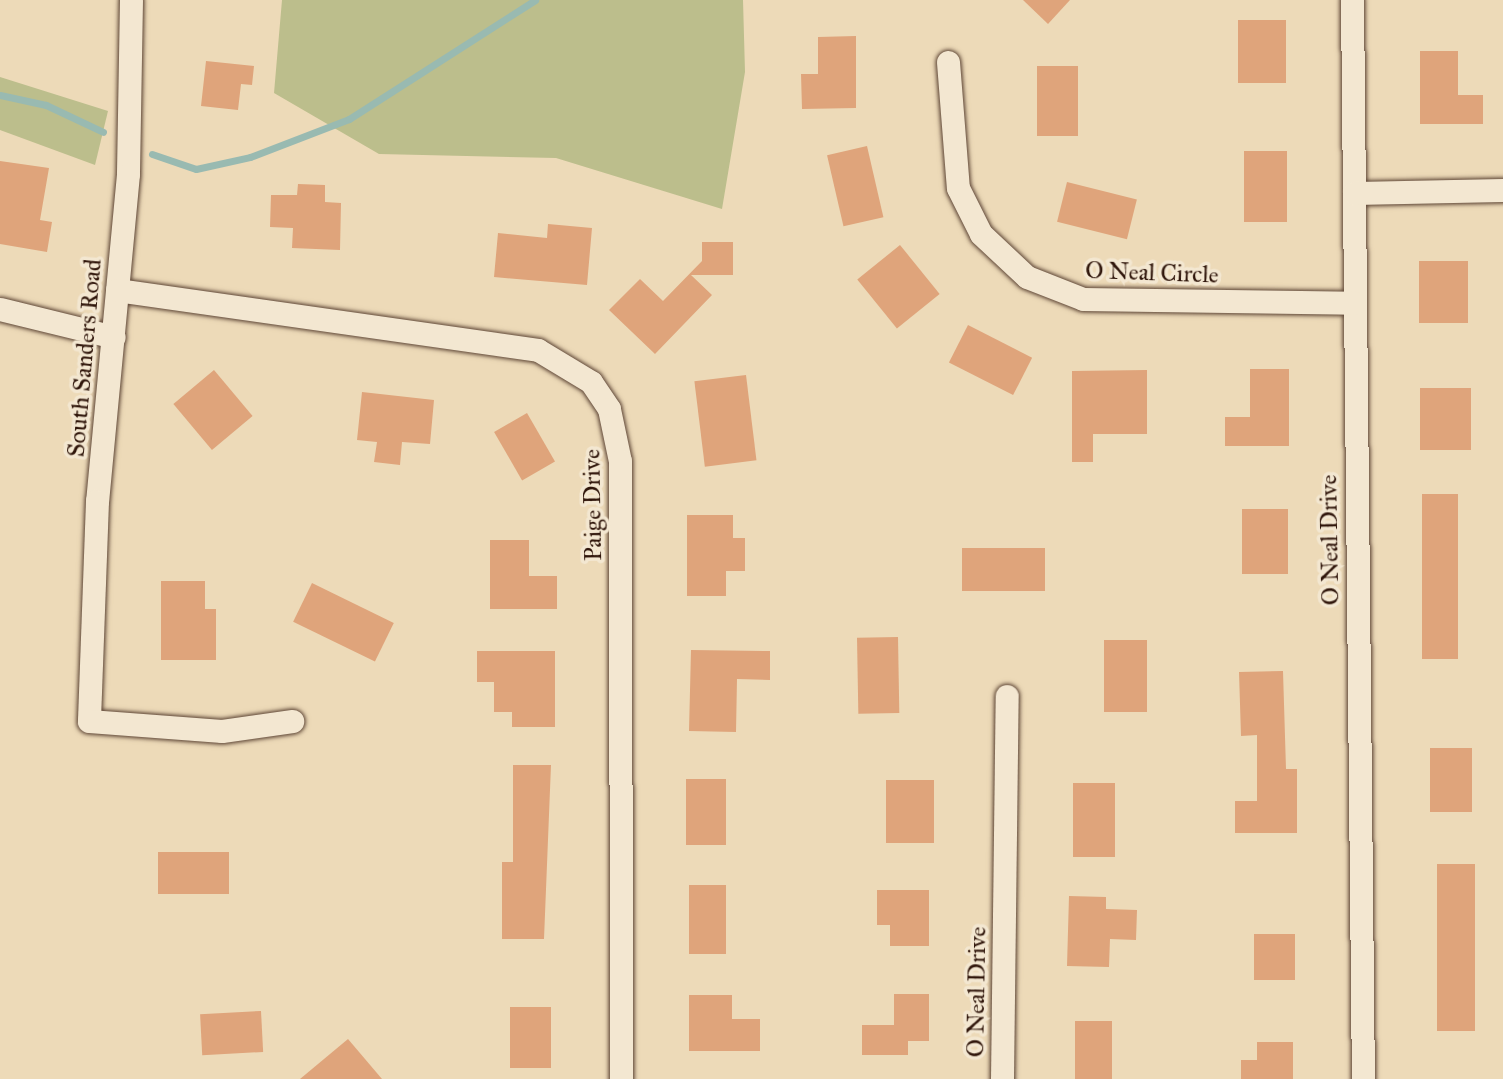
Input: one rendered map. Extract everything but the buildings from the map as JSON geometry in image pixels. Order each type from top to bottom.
[{"type":"street","name":"South Sanders Road","points":[[131,0],[114,337],[93,568],[89,721],[222,731],[292,720]]},
{"type":"street","name":"O Neal Drive","points":[[1352,0],[1363,1079]]},
{"type":"street","name":"O Neal Circle","points":[[948,62],[958,188],[981,234],[1027,277],[1083,299],[1354,303]]},
{"type":"street","points":[[1354,193],[1503,190]]},
{"type":"street","name":"Paige Drive","points":[[117,290],[538,350],[591,383],[609,409],[620,461],[621,1079]]},
{"type":"street","points":[[0,309],[114,337]]},
{"type":"street","name":"O Neal Drive","points":[[1002,1079],[1007,696]]},
{"type":"green space","points":[[282,0],[743,0],[745,72],[722,209],[556,158],[379,154],[274,93]]},
{"type":"green space","points":[[0,77],[108,111],[95,165],[0,130]]},
{"type":"waterway","points":[[152,154],[196,169],[250,157],[349,119],[535,0]]},
{"type":"waterway","points":[[0,95],[46,105],[103,132]]}]
